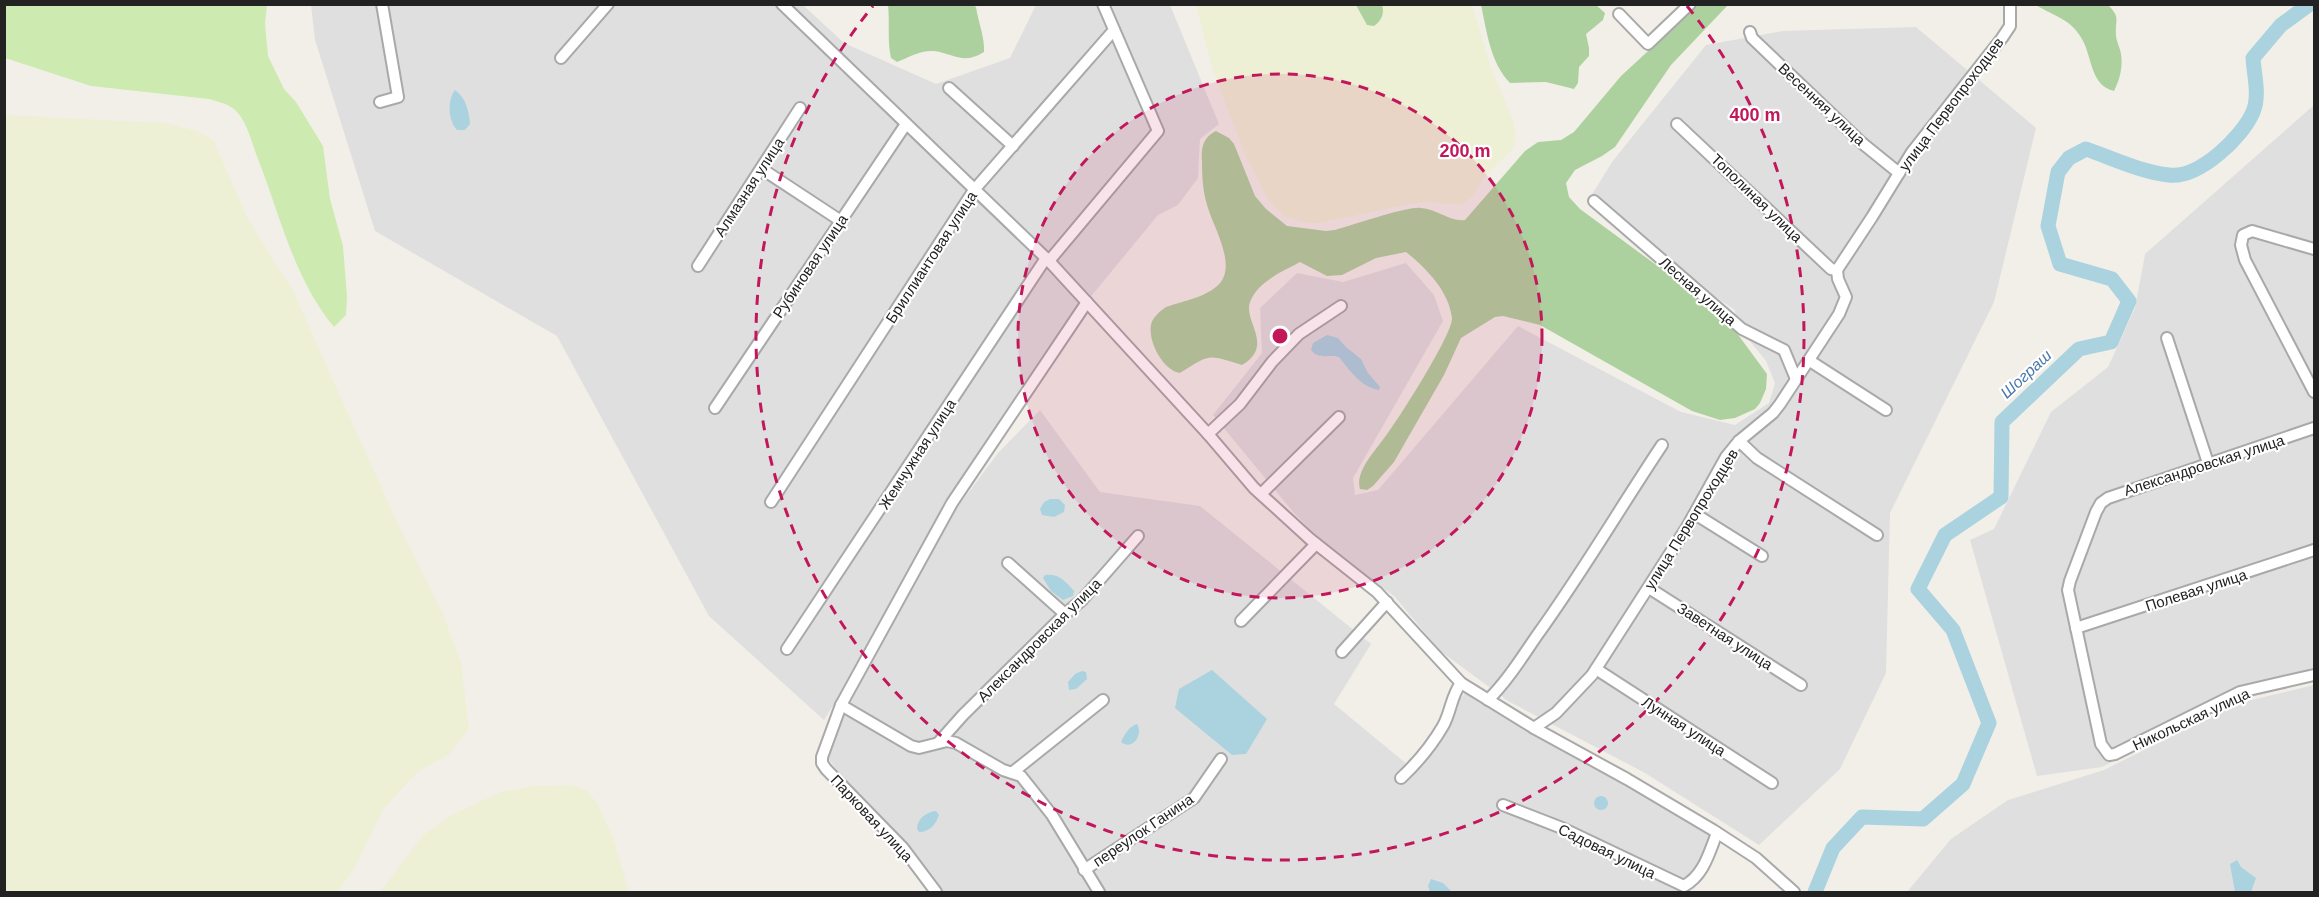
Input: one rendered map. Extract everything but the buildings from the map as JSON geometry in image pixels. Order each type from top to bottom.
[{"type":"street","points":[[380,102],[398,97],[382,4]]},
{"type":"street","points":[[561,58],[608,4]]},
{"type":"street","points":[[782,4],[1048,259],[1261,494],[1316,544],[1377,592],[1461,683],[1534,728],[1627,778],[1717,833],[1755,858],[1794,892]]},
{"type":"street","name":"Жемчужная улица","points":[[788,649],[1048,259],[1158,131],[1103,4]]},
{"type":"street","points":[[1619,14],[1648,44],[1690,4]]},
{"type":"street","name":"улица Первопроходцев","points":[[1534,728],[1570,700],[1596,669],[1695,514],[1726,457],[1739,441],[1773,413],[1810,361],[1839,314],[1846,297],[1838,279],[1837,270],[1911,152],[2010,26],[2010,4]]},
{"type":"street","name":"Бриллиантовая улица","points":[[771,502],[974,190],[1114,30]]},
{"type":"street","name":"Весенняя улица","points":[[1750,32],[1752,38],[1845,127],[1899,173]]},
{"type":"street","points":[[949,88],[1013,146]]},
{"type":"street","name":"Алмазная улица","points":[[698,266],[800,108]]},
{"type":"street","name":"Рубиновая улица","points":[[715,408],[906,124]]},
{"type":"street","name":"Тополиная улица","points":[[1677,124],[1831,269],[1837,270]]},
{"type":"street","points":[[762,169],[841,221]]},
{"type":"street","name":"Лесная улица","points":[[1594,201],[1742,329],[1785,350],[1796,379]]},
{"type":"street","points":[[2314,249],[2252,231],[2243,235],[2241,245],[2245,260],[2314,392]]},
{"type":"street","points":[[1087,302],[952,503],[841,705],[911,746],[919,748],[947,741],[956,743],[1003,770],[1021,776],[1052,815],[1099,892]]},
{"type":"street","points":[[1208,434],[1240,404],[1272,362],[1299,334],[1341,306]]},
{"type":"street","points":[[2167,338],[2208,463]]},
{"type":"street","points":[[1810,361],[1886,410]]},
{"type":"street","points":[[1261,494],[1339,417]]},
{"type":"street","name":"Александровская улица","points":[[2104,751],[2068,590],[2101,503],[2124,491],[2314,428]]},
{"type":"street","points":[[1739,441],[1757,458],[1877,535]]},
{"type":"street","points":[[1488,700],[1505,683],[1568,592],[1597,543],[1662,445]]},
{"type":"street","points":[[1695,514],[1762,555]]},
{"type":"street","name":"Александровская улица","points":[[939,742],[963,715],[1082,600],[1138,536]]},
{"type":"street","points":[[1241,621],[1316,544]]},
{"type":"street","name":"Полевая улица","points":[[2076,628],[2314,550]]},
{"type":"street","points":[[1008,563],[1065,614]]},
{"type":"street","name":"Заветная улица","points":[[1649,588],[1801,685]]},
{"type":"street","points":[[1342,652],[1387,602]]},
{"type":"street","name":"Лунная улица","points":[[1596,669],[1772,783]]},
{"type":"street","name":"Никольская улица","points":[[2104,751],[2109,755],[2115,754],[2240,693],[2314,675]]},
{"type":"street","points":[[1401,778],[1443,726],[1452,698],[1461,683]]},
{"type":"street","points":[[1013,772],[1103,700]]},
{"type":"street","name":"Парковая улица","points":[[841,705],[822,757],[822,763],[903,848],[936,892]]},
{"type":"street","name":"переулок Ганина","points":[[1084,870],[1194,798],[1221,759]]},
{"type":"street","name":"Садовая улица","points":[[1503,805],[1562,828],[1684,886],[1695,881],[1703,868],[1717,833]]},
{"type":"shaded area","points":[[311,5],[803,5],[844,43],[936,84],[1010,58],[1036,5],[1170,5],[1219,124],[1200,139],[1198,178],[1178,205],[1158,215],[1079,311],[957,508],[998,453],[1040,410],[1100,492],[1200,506],[1371,644],[1334,704],[1408,765],[1465,693],[1630,787],[1712,837],[1687,892],[932,892],[827,757],[851,697],[956,510],[824,720],[709,616],[557,336],[375,231],[315,40]]},
{"type":"shaded area","points":[[1916,27],[2036,128],[1994,302],[1890,513],[1886,673],[1840,769],[1759,845],[1645,773],[1508,701],[1439,650],[1395,597],[1324,544],[1294,513],[1213,415],[1262,353],[1260,308],[1297,273],[1343,282],[1406,263],[1434,295],[1443,321],[1353,478],[1355,495],[1378,490],[1518,326],[1681,412],[1735,425],[1769,403],[1775,383],[1766,361],[1736,324],[1735,310],[1661,261],[1591,196],[1612,162],[1706,45],[1783,31]]},
{"type":"shaded area","points":[[2314,105],[2314,681],[2251,696],[2102,767],[2037,776],[1970,540],[1994,529],[2051,412],[2108,367],[2135,308],[2145,254]]},
{"type":"shaded area","points":[[2314,685],[2314,892],[1907,892],[1951,839],[2008,800],[2104,770],[2239,703]]},
{"type":"green space","points":[[5,4],[267,5],[265,23],[268,56],[284,89],[296,102],[323,146],[330,199],[343,246],[346,315],[334,327],[308,288],[289,246],[247,129],[232,107],[209,99],[91,86],[5,58]]},
{"type":"green space","points":[[888,5],[973,5],[976,7],[984,52],[977,56],[964,58],[929,51],[897,62],[891,58]]},
{"type":"green space","points":[[1196,5],[1356,5],[1367,25],[1380,22],[1383,15],[1382,5],[1472,5],[1492,70],[1513,120],[1516,135],[1513,149],[1485,176],[1473,196],[1461,205],[1424,202],[1320,223],[1305,223],[1284,216],[1265,194],[1245,154],[1213,71]]},
{"type":"green space","points":[[1356,5],[1382,5],[1382,17],[1374,26],[1367,25]]},
{"type":"green space","points":[[1481,5],[1596,5],[1605,13],[1603,20],[1586,34],[1589,56],[1579,67],[1578,83],[1574,89],[1546,82],[1510,83],[1503,75],[1494,56]]},
{"type":"green space","points":[[1698,5],[1728,5],[1671,65],[1615,147],[1575,170],[1566,183],[1569,197],[1580,209],[1708,303],[1728,321],[1767,374],[1766,389],[1755,409],[1735,418],[1720,420],[1692,411],[1540,325],[1503,316],[1495,317],[1461,338],[1444,375],[1394,462],[1373,486],[1367,490],[1360,489],[1362,470],[1422,380],[1443,342],[1452,318],[1441,289],[1429,273],[1406,252],[1376,258],[1342,275],[1327,276],[1300,262],[1271,278],[1259,288],[1250,302],[1250,317],[1257,342],[1256,350],[1252,357],[1242,365],[1209,358],[1180,373],[1168,367],[1158,354],[1151,332],[1155,317],[1166,307],[1209,292],[1220,283],[1224,275],[1225,256],[1204,191],[1202,148],[1205,140],[1211,134],[1216,131],[1229,138],[1234,144],[1255,196],[1266,209],[1287,226],[1335,230],[1414,208],[1427,209],[1454,219],[1465,220],[1525,151],[1538,142],[1561,140],[1574,132],[1621,76]]},
{"type":"green space","points":[[2036,5],[2108,5],[2112,9],[2116,16],[2116,37],[2122,59],[2114,91],[2106,88],[2096,77],[2083,41],[2074,28],[2063,19]]},
{"type":"green space","points":[[5,115],[166,123],[200,132],[214,141],[248,219],[293,291],[397,522],[442,612],[461,662],[469,728],[450,754],[419,771],[384,808],[353,871],[337,892],[5,892]]},
{"type":"green space","points":[[569,785],[586,790],[597,803],[613,837],[629,892],[380,892],[423,835],[453,814],[501,792],[534,786]]},
{"type":"water","points":[[455,90],[462,97],[468,110],[470,124],[465,130],[457,130],[450,116],[451,99]]},
{"type":"water","points":[[1327,335],[1338,338],[1361,359],[1368,373],[1380,387],[1379,390],[1361,382],[1339,357],[1320,356],[1311,350],[1313,343]]},
{"type":"water","points":[[1059,499],[1065,505],[1064,512],[1054,517],[1042,515],[1040,509],[1044,502]]},
{"type":"water","points":[[1045,575],[1061,578],[1074,591],[1073,596],[1063,600],[1051,591],[1043,578]]},
{"type":"water","points":[[1212,670],[1267,719],[1246,754],[1232,755],[1175,708],[1179,689]]},
{"type":"water","points":[[1086,672],[1087,679],[1076,689],[1069,690],[1068,682],[1075,674]]},
{"type":"water","points":[[1137,724],[1139,733],[1136,740],[1129,745],[1121,742],[1129,729]]},
{"type":"water","points":[[1601,796],[1606,798],[1608,803],[1606,808],[1601,810],[1596,808],[1594,803],[1596,798]]},
{"type":"water","points":[[936,811],[939,815],[934,824],[926,831],[919,832],[917,825],[921,819],[926,814]]},
{"type":"water","points":[[2237,860],[2241,867],[2256,878],[2251,892],[2235,892],[2230,864]]},
{"type":"water","points":[[1431,879],[1443,883],[1452,892],[1430,892],[1428,886]]},
{"type":"waterway","name":"Шограш","points":[[1815,892],[1833,848],[1862,817],[1923,819],[1963,784],[1989,723],[1953,630],[1918,589],[1945,535],[2001,497],[2002,422],[2079,349],[2111,342],[2129,301],[2112,279],[2060,264],[2048,226],[2058,172],[2069,158],[2086,149],[2137,168],[2169,175],[2180,175],[2205,164],[2229,144],[2253,112],[2256,92],[2253,58],[2281,25],[2310,4]]}]
